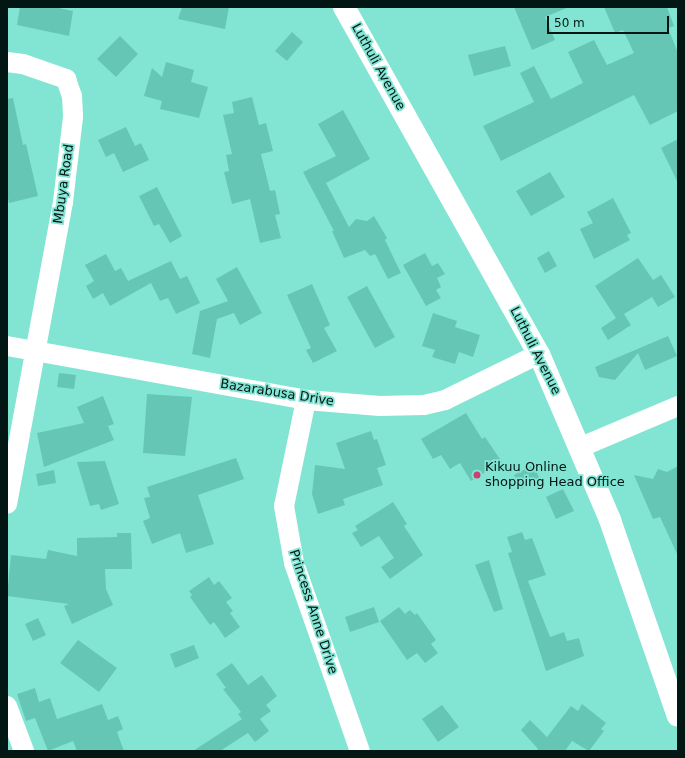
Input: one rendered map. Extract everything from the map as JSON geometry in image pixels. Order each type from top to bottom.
[{"type":"street","name":"Luthuli Avenue","points":[[344,7],[539,354],[580,447],[612,528],[678,716]]},
{"type":"street","name":"Mbuya Road","points":[[7,62],[23,64],[66,79],[72,96],[73,117],[63,202],[34,350]]},
{"type":"street","name":"Bazarabusa Drive","points":[[7,346],[306,400],[380,406],[424,405],[445,400],[539,354]]},
{"type":"street","points":[[7,504],[34,350]]},
{"type":"street","name":"Princess Anne Drive","points":[[306,400],[284,506],[294,563],[360,751]]},
{"type":"street","points":[[580,447],[678,406]]},
{"type":"street","points":[[7,706],[24,751]]},
{"type":"building","points":[[20,7],[54,7],[73,11],[69,36],[17,25]]},
{"type":"building","points":[[182,7],[229,7],[225,29],[178,19]]},
{"type":"building","points":[[514,7],[569,7],[545,17],[555,40],[532,50]]},
{"type":"building","points":[[604,7],[667,7],[674,26],[668,28],[678,53],[678,111],[650,125],[634,95],[501,161],[483,126],[534,102],[520,73],[534,66],[551,99],[583,83],[568,52],[594,40],[607,65],[634,53],[623,30],[615,33]]},
{"type":"building","points":[[292,32],[303,42],[287,61],[275,51]]},
{"type":"building","points":[[120,36],[138,54],[116,77],[97,59]]},
{"type":"building","points":[[505,46],[511,66],[474,76],[468,55]]},
{"type":"building","points":[[166,62],[194,70],[191,82],[208,87],[199,118],[160,109],[162,101],[144,96],[152,68],[162,77]]},
{"type":"building","points":[[252,97],[259,125],[266,123],[273,151],[261,154],[270,191],[275,190],[280,214],[275,215],[281,238],[260,243],[250,199],[232,204],[224,172],[229,171],[226,155],[232,154],[223,115],[234,113],[232,102]]},
{"type":"building","points":[[13,98],[23,145],[26,144],[38,196],[9,203],[7,193],[7,99]]},
{"type":"building","points":[[343,110],[370,159],[326,183],[349,227],[356,219],[367,221],[374,216],[387,238],[385,240],[401,273],[388,279],[375,254],[370,256],[365,250],[344,258],[332,231],[334,231],[303,172],[336,156],[318,124]]},
{"type":"building","points":[[126,127],[135,146],[141,143],[149,160],[123,172],[114,153],[106,157],[98,140]]},
{"type":"building","points":[[678,139],[678,183],[661,148]]},
{"type":"building","points":[[550,172],[565,197],[531,216],[516,191]]},
{"type":"building","points":[[157,187],[182,236],[170,243],[159,224],[154,226],[139,196]]},
{"type":"building","points":[[613,198],[631,233],[627,235],[630,240],[594,259],[580,229],[593,223],[587,212]]},
{"type":"building","points":[[549,251],[557,266],[545,273],[537,258]]},
{"type":"building","points":[[425,253],[432,266],[438,263],[445,274],[437,278],[441,287],[436,290],[441,298],[426,306],[403,265]]},
{"type":"building","points":[[106,254],[115,271],[121,268],[128,281],[171,261],[180,279],[187,276],[200,303],[176,314],[168,298],[160,301],[151,283],[110,306],[103,293],[93,299],[86,286],[94,281],[85,265]]},
{"type":"building","points":[[638,258],[653,280],[661,275],[675,297],[658,307],[652,297],[624,314],[631,325],[608,340],[601,328],[616,318],[595,286]]},
{"type":"building","points":[[237,267],[262,313],[240,325],[234,313],[217,319],[210,358],[192,354],[200,311],[228,301],[216,279]]},
{"type":"building","points":[[312,284],[330,325],[324,328],[337,351],[313,363],[306,350],[311,348],[287,295]]},
{"type":"building","points":[[367,286],[395,337],[375,348],[347,297]]},
{"type":"building","points":[[433,313],[457,321],[455,327],[480,335],[473,357],[459,352],[455,364],[432,357],[435,350],[422,346]]},
{"type":"building","points":[[668,336],[677,356],[645,370],[638,353],[615,380],[599,377],[595,367]]},
{"type":"building","points":[[59,373],[76,375],[74,389],[57,387]]},
{"type":"building","points":[[147,394],[192,397],[185,456],[143,453]]},
{"type":"building","points":[[103,396],[114,424],[108,426],[114,440],[44,467],[37,433],[84,423],[77,407]]},
{"type":"building","points":[[466,413],[482,439],[485,437],[502,462],[471,481],[460,463],[450,469],[441,455],[433,459],[421,439]]},
{"type":"building","points":[[371,431],[374,440],[377,439],[386,465],[377,468],[383,485],[343,499],[345,505],[318,514],[312,494],[315,465],[345,469],[336,443]]},
{"type":"building","points":[[236,458],[244,479],[198,495],[214,544],[186,553],[180,533],[152,544],[143,521],[150,518],[144,498],[150,497],[147,487]]},
{"type":"building","points":[[105,461],[119,504],[101,510],[99,504],[90,506],[77,462]]},
{"type":"building","points":[[533,465],[540,479],[521,489],[514,475]]},
{"type":"building","points":[[678,466],[678,556],[660,517],[653,519],[634,475],[653,479],[658,469],[667,472]]},
{"type":"building","points":[[54,470],[56,483],[38,486],[36,474]]},
{"type":"building","points":[[563,489],[574,511],[556,519],[546,497]]},
{"type":"building","points":[[393,502],[407,524],[404,526],[423,555],[390,579],[381,567],[394,558],[379,536],[361,547],[352,533],[358,530],[355,526]]},
{"type":"building","points":[[522,532],[525,540],[532,538],[546,575],[528,581],[550,637],[564,632],[567,641],[579,638],[584,656],[546,671],[508,553],[512,552],[507,537]]},
{"type":"building","points":[[117,533],[131,533],[132,569],[105,569],[106,589],[113,605],[72,624],[64,606],[69,604],[7,596],[11,555],[46,559],[48,550],[77,556],[77,538],[117,537]]},
{"type":"building","points":[[489,560],[503,609],[494,612],[475,565]]},
{"type":"building","points":[[209,577],[214,585],[219,581],[232,598],[226,602],[233,611],[230,613],[240,627],[225,638],[214,622],[210,625],[190,597],[192,595],[189,591]]},
{"type":"building","points":[[374,607],[379,622],[350,632],[345,617]]},
{"type":"building","points":[[399,607],[405,614],[410,610],[415,615],[417,613],[436,640],[431,644],[438,653],[425,663],[417,653],[407,660],[380,621]]},
{"type":"building","points":[[38,618],[46,635],[33,641],[25,624]]},
{"type":"building","points":[[78,640],[117,668],[99,692],[60,663]]},
{"type":"building","points":[[194,645],[199,658],[175,668],[170,654]]},
{"type":"building","points":[[232,663],[248,685],[262,675],[277,696],[266,705],[271,711],[260,719],[269,731],[255,742],[248,733],[220,751],[193,751],[242,719],[238,714],[241,712],[223,689],[226,688],[216,674]]},
{"type":"building","points":[[35,688],[39,702],[50,698],[57,719],[102,704],[108,720],[118,716],[123,729],[117,732],[124,751],[77,751],[73,741],[48,751],[35,718],[26,721],[17,694]]},
{"type":"building","points":[[582,704],[606,723],[601,729],[604,731],[589,751],[572,741],[565,751],[536,751],[538,749],[521,730],[530,720],[547,737],[571,706],[578,711]]},
{"type":"building","points":[[442,705],[459,727],[438,742],[422,719]]},
{"type":"place","name":"Kikuu Online shopping Head Office","points":[[477,475]]}]
